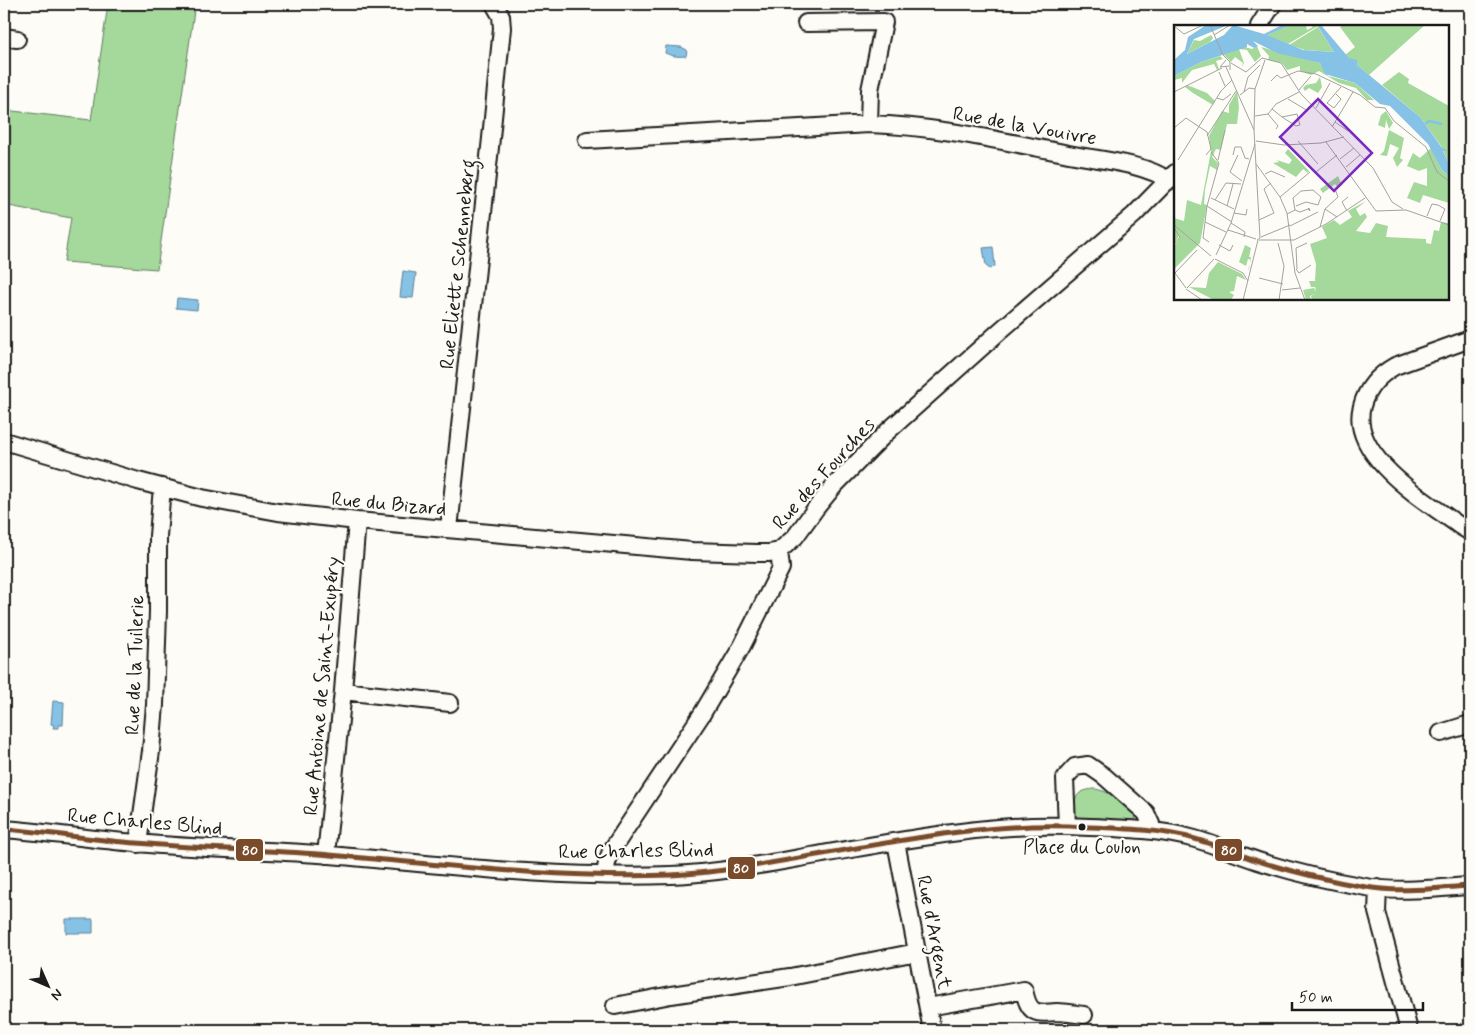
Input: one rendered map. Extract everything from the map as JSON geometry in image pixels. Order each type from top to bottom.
[{"type":"street","name":"Rue Eliette Schenneberg","points":[[449,529],[492,138],[501,37],[501,16],[494,4]]},
{"type":"street","points":[[1260,25],[1273,4]]},
{"type":"street","points":[[806,24],[884,22],[870,90],[869,124]]},
{"type":"street","name":"Rue de la Vouivre","points":[[587,140],[869,124],[900,125],[1142,168],[1172,177]]},
{"type":"street","name":"Rue des Fourches","points":[[605,874],[611,851],[702,714],[753,625],[781,568],[779,551],[795,537],[834,486],[888,431],[1134,215],[1172,177]]},
{"type":"street","points":[[1470,340],[1396,366],[1385,372],[1370,388],[1360,414],[1361,427],[1366,442],[1384,468],[1470,532]]},
{"type":"street","name":"Rue du Bizard","points":[[4,441],[162,487],[238,506],[312,517],[692,551],[757,554],[779,551]]},
{"type":"street","name":"Rue de la Tuilerie","points":[[138,844],[155,705],[158,536],[162,487]]},
{"type":"street","name":"Rue Antoine de Saint-Exupéry","points":[[326,855],[343,691],[357,521]]},
{"type":"street","points":[[343,691],[450,703]]},
{"type":"street","points":[[1441,734],[1470,724]]},
{"type":"street","points":[[1067,826],[1065,778],[1074,767],[1088,765],[1104,776],[1146,813],[1151,824],[1151,831]]},
{"type":"street","name":"Rue Charles Blind","points":[[4,830],[138,844],[326,855],[503,871],[668,875],[756,866],[965,832],[1023,827],[1067,826],[1151,831],[1194,838],[1261,862],[1309,875],[1378,888],[1412,889],[1470,886]]},
{"type":"street","name":"Rue d'Argent","points":[[896,842],[932,1030]]},
{"type":"street","points":[[1378,888],[1378,912],[1409,1030]]},
{"type":"street","points":[[615,1006],[671,995],[790,977],[917,952]]},
{"type":"street","points":[[928,1006],[1024,990],[1027,1004],[1033,1011],[1084,1015]]},
{"type":"green space","points":[[108,4],[195,4],[157,269],[64,262],[71,218],[4,205],[4,110],[91,120]]},
{"type":"green space","points":[[1094,789],[1111,795],[1128,806],[1135,817],[1136,824],[1074,819],[1074,807],[1078,794]]},
{"type":"water","points":[[666,46],[681,47],[687,50],[686,56],[675,56],[665,53]]},
{"type":"water","points":[[993,247],[995,266],[990,269],[986,266],[983,248]]},
{"type":"water","points":[[403,271],[416,273],[413,298],[400,297]]},
{"type":"water","points":[[177,298],[198,300],[197,310],[176,308]]},
{"type":"water","points":[[53,701],[64,702],[63,725],[59,725],[59,728],[53,728],[54,725],[51,724]]},
{"type":"water","points":[[66,919],[93,919],[93,933],[66,933]]},
{"type":"transit line","name":"80","points":[[4,829],[161,845],[330,855],[543,873],[628,876],[689,874],[724,870],[973,830],[1005,827],[1069,826],[1132,829],[1180,835],[1285,869],[1379,889],[1405,890],[1470,886]]},
{"type":"place","name":"Place du Coulon","points":[[1082,827]]}]
